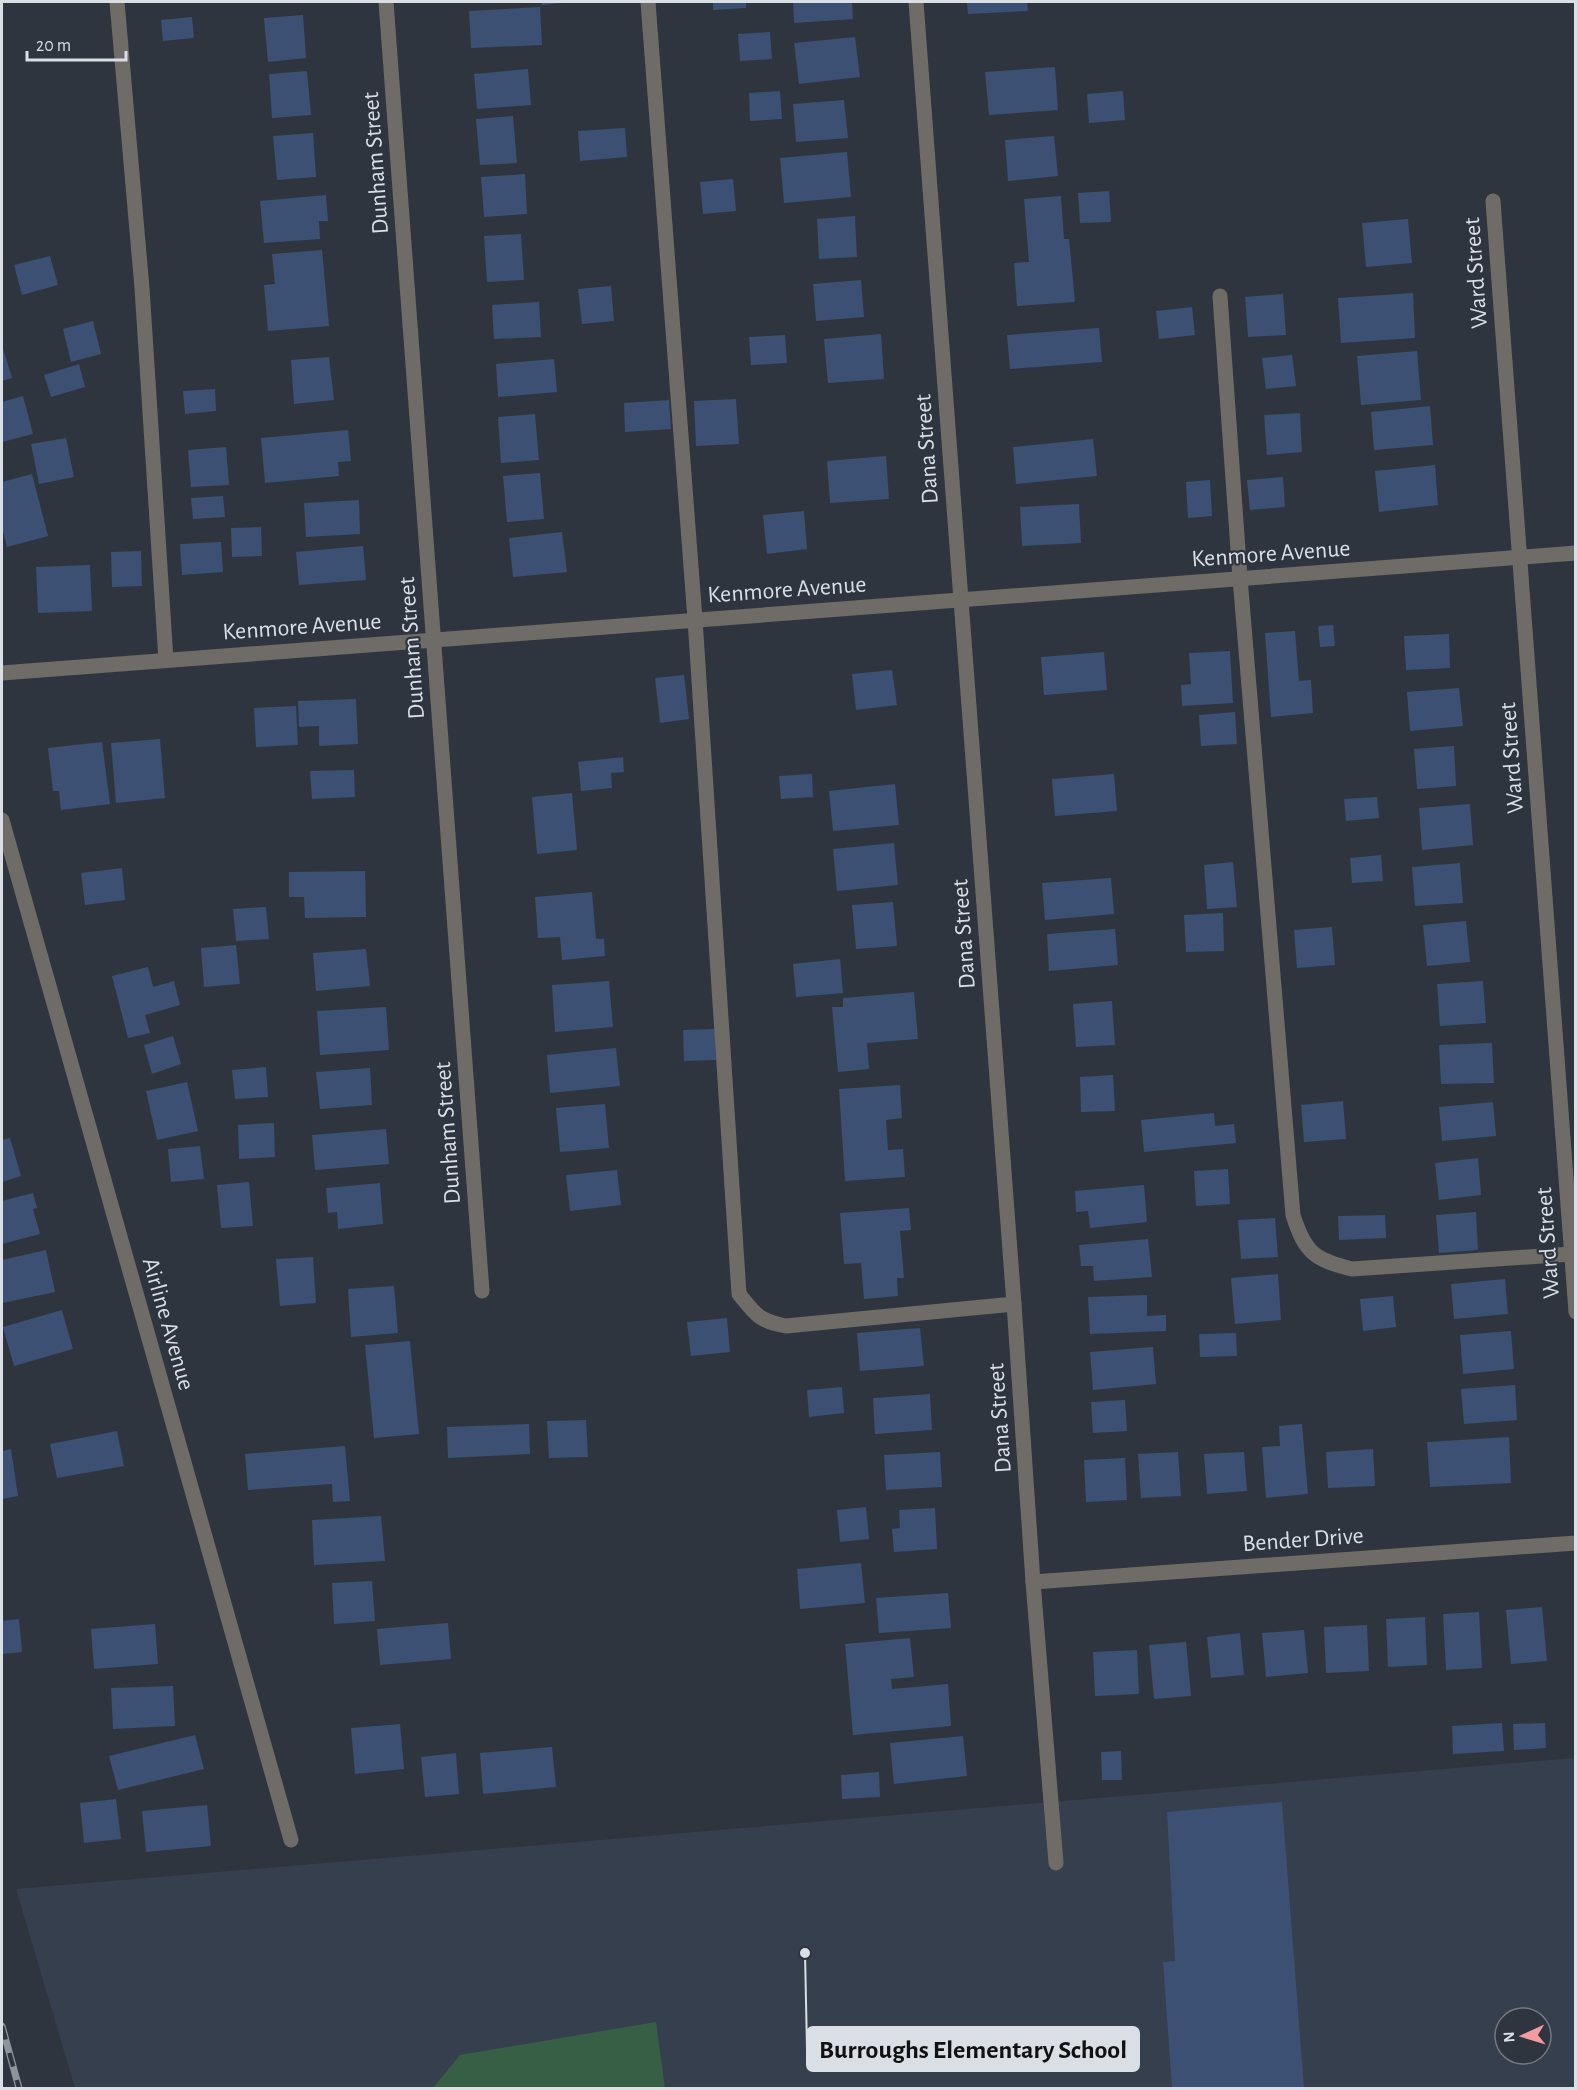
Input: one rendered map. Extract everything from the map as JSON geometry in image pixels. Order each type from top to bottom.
[{"type":"street","points":[[117,2],[142,288],[166,660]]},
{"type":"street","name":"Dunham Street","points":[[386,2],[482,1291]]},
{"type":"street","points":[[648,2],[695,619],[739,1294],[757,1317],[786,1326],[1014,1304]]},
{"type":"street","name":"Dana Street","points":[[916,2],[1033,1582],[1056,1863]]},
{"type":"street","name":"Ward Street","points":[[1493,201],[1575,1312]]},
{"type":"street","points":[[1220,296],[1240,578],[1293,1215],[1300,1238],[1315,1256],[1330,1264],[1352,1269],[1571,1254]]},
{"type":"street","name":"Kenmore Avenue","points":[[2,672],[1575,553]]},
{"type":"street","name":"Airline Avenue","points":[[2,820],[291,1840]]},
{"type":"street","name":"Bender Drive","points":[[1033,1582],[1575,1543]]},
{"type":"shaded area","points":[[1575,1758],[1575,2088],[75,2088],[16,1889]]},
{"type":"green space","points":[[656,2022],[665,2088],[433,2088],[460,2055]]},
{"type":"building","points":[[542,2],[562,2],[562,3],[542,5]]},
{"type":"building","points":[[713,2],[746,2],[746,8],[713,10]]},
{"type":"building","points":[[793,2],[852,2],[853,19],[794,23]]},
{"type":"building","points":[[967,2],[1027,2],[1028,11],[968,14]]},
{"type":"building","points":[[540,7],[542,45],[471,48],[469,11]]},
{"type":"building","points":[[303,15],[306,58],[268,62],[264,18]]},
{"type":"building","points":[[192,17],[194,38],[163,41],[161,20]]},
{"type":"building","points":[[770,32],[772,59],[740,61],[738,34]]},
{"type":"building","points":[[855,37],[860,77],[799,84],[794,43]]},
{"type":"building","points":[[1055,67],[1058,110],[989,115],[985,72]]},
{"type":"building","points":[[528,69],[531,105],[477,109],[474,74]]},
{"type":"building","points":[[307,71],[311,115],[272,118],[269,74]]},
{"type":"building","points":[[780,91],[782,119],[750,121],[749,93]]},
{"type":"building","points":[[1123,91],[1125,120],[1089,123],[1087,94]]},
{"type":"building","points":[[844,100],[848,138],[796,142],[793,104]]},
{"type":"building","points":[[513,116],[517,163],[480,165],[476,119]]},
{"type":"building","points":[[625,128],[627,157],[580,161],[578,131]]},
{"type":"building","points":[[313,133],[316,177],[277,180],[273,136]]},
{"type":"building","points":[[1054,136],[1058,176],[1008,181],[1005,140]]},
{"type":"building","points":[[847,152],[851,197],[784,203],[780,158]]},
{"type":"building","points":[[525,174],[527,214],[484,217],[481,177]]},
{"type":"building","points":[[733,179],[736,211],[703,214],[700,182]]},
{"type":"building","points":[[1109,191],[1111,222],[1080,223],[1078,193]]},
{"type":"building","points":[[326,195],[328,221],[319,221],[320,239],[264,243],[260,201]]},
{"type":"building","points":[[1061,196],[1064,239],[1069,239],[1075,302],[1017,306],[1014,263],[1029,262],[1024,199]]},
{"type":"building","points":[[855,216],[857,257],[819,259],[817,219]]},
{"type":"building","points":[[1408,219],[1412,263],[1366,267],[1362,223]]},
{"type":"building","points":[[521,234],[524,280],[487,282],[484,236]]},
{"type":"building","points":[[322,250],[329,326],[268,331],[264,285],[275,284],[272,254]]},
{"type":"building","points":[[50,256],[58,285],[22,295],[14,265]]},
{"type":"building","points":[[861,280],[864,317],[816,321],[813,284]]},
{"type":"building","points":[[611,286],[614,321],[582,324],[578,289]]},
{"type":"building","points":[[1413,293],[1415,338],[1341,343],[1338,298]]},
{"type":"building","points":[[1283,294],[1286,335],[1248,337],[1245,297]]},
{"type":"building","points":[[539,302],[541,337],[494,339],[492,305]]},
{"type":"building","points":[[1192,307],[1195,335],[1159,339],[1156,311]]},
{"type":"building","points":[[93,321],[101,354],[71,362],[63,329]]},
{"type":"building","points":[[1099,328],[1102,362],[1010,369],[1007,335]]},
{"type":"building","points":[[881,334],[884,379],[828,383],[824,339]]},
{"type":"building","points":[[785,335],[787,363],[751,365],[749,337]]},
{"type":"building","points":[[2,345],[12,378],[2,381]]},
{"type":"building","points":[[1417,351],[1421,400],[1361,405],[1357,356]]},
{"type":"building","points":[[1292,355],[1296,386],[1266,389],[1262,358]]},
{"type":"building","points":[[329,357],[334,400],[294,404],[291,360]]},
{"type":"building","points":[[554,359],[557,392],[498,397],[496,364]]},
{"type":"building","points":[[79,364],[85,387],[51,397],[44,375]]},
{"type":"building","points":[[215,389],[216,411],[185,414],[183,391]]},
{"type":"building","points":[[23,396],[33,434],[2,442],[2,402]]},
{"type":"building","points":[[736,399],[739,444],[696,446],[694,401]]},
{"type":"building","points":[[669,400],[671,429],[625,432],[624,403]]},
{"type":"building","points":[[1430,406],[1433,445],[1374,450],[1371,412]]},
{"type":"building","points":[[1300,413],[1302,452],[1267,455],[1264,415]]},
{"type":"building","points":[[535,414],[539,460],[501,463],[498,417]]},
{"type":"building","points":[[348,430],[351,461],[338,462],[339,476],[265,483],[261,438]]},
{"type":"building","points":[[66,438],[74,477],[39,484],[31,444]]},
{"type":"building","points":[[1093,439],[1097,476],[1016,484],[1013,447]]},
{"type":"building","points":[[226,447],[229,485],[191,487],[188,450]]},
{"type":"building","points":[[886,456],[889,499],[830,503],[827,461]]},
{"type":"building","points":[[1435,465],[1438,505],[1379,512],[1375,471]]},
{"type":"building","points":[[540,473],[544,519],[507,522],[503,476]]},
{"type":"building","points":[[32,474],[48,536],[7,547],[2,527],[2,482]]},
{"type":"building","points":[[1283,477],[1285,507],[1250,510],[1247,480]]},
{"type":"building","points":[[1210,480],[1212,516],[1188,518],[1186,482]]},
{"type":"building","points":[[223,496],[225,517],[193,519],[191,498]]},
{"type":"building","points":[[359,500],[360,534],[306,537],[304,503]]},
{"type":"building","points":[[1079,504],[1081,543],[1022,546],[1020,507]]},
{"type":"building","points":[[804,511],[807,549],[767,554],[763,515]]},
{"type":"building","points":[[261,527],[262,556],[232,557],[231,528]]},
{"type":"building","points":[[562,532],[567,572],[513,577],[509,538]]},
{"type":"building","points":[[221,542],[223,572],[182,575],[180,544]]},
{"type":"building","points":[[363,546],[366,580],[299,585],[296,552]]},
{"type":"building","points":[[141,551],[142,586],[112,587],[111,552]]},
{"type":"building","points":[[90,565],[92,611],[38,613],[36,567]]},
{"type":"building","points":[[1333,625],[1335,646],[1320,647],[1318,626]]},
{"type":"building","points":[[1295,631],[1299,681],[1311,680],[1313,713],[1271,717],[1265,633]]},
{"type":"building","points":[[1449,634],[1450,668],[1406,670],[1404,636]]},
{"type":"building","points":[[1230,651],[1233,703],[1182,706],[1181,685],[1191,684],[1189,653]]},
{"type":"building","points":[[1104,652],[1107,690],[1044,695],[1041,657]]},
{"type":"building","points":[[892,670],[897,705],[856,710],[852,674]]},
{"type":"building","points":[[684,675],[689,719],[660,723],[655,678]]},
{"type":"building","points":[[1459,688],[1463,726],[1410,731],[1407,692]]},
{"type":"building","points":[[356,699],[358,744],[319,746],[319,726],[299,727],[298,701]]},
{"type":"building","points":[[296,706],[298,745],[256,747],[254,708]]},
{"type":"building","points":[[1235,712],[1237,744],[1201,746],[1199,715]]},
{"type":"building","points":[[160,739],[165,798],[116,803],[111,743]]},
{"type":"building","points":[[102,742],[110,804],[61,810],[59,791],[53,791],[48,748]]},
{"type":"building","points":[[1454,746],[1456,786],[1417,789],[1414,749]]},
{"type":"building","points":[[623,757],[624,772],[611,773],[612,788],[581,791],[578,762]]},
{"type":"building","points":[[354,770],[355,797],[312,799],[310,771]]},
{"type":"building","points":[[812,774],[813,797],[781,799],[779,776]]},
{"type":"building","points":[[1114,774],[1117,811],[1055,816],[1052,779]]},
{"type":"building","points":[[895,784],[899,825],[833,831],[829,791]]},
{"type":"building","points":[[572,793],[577,850],[537,854],[532,797]]},
{"type":"building","points":[[1377,797],[1379,818],[1346,821],[1344,799]]},
{"type":"building","points":[[1470,804],[1473,845],[1422,850],[1419,808]]},
{"type":"building","points":[[894,843],[898,885],[837,891],[833,849]]},
{"type":"building","points":[[1381,855],[1383,881],[1352,883],[1350,858]]},
{"type":"building","points":[[1233,862],[1237,907],[1207,909],[1204,865]]},
{"type":"building","points":[[1460,863],[1463,903],[1415,906],[1412,867]]},
{"type":"building","points":[[122,868],[125,900],[85,905],[81,873]]},
{"type":"building","points":[[365,871],[366,917],[305,918],[304,897],[289,897],[289,872]]},
{"type":"building","points":[[1111,878],[1114,914],[1045,920],[1042,883]]},
{"type":"building","points":[[592,892],[596,939],[604,939],[605,956],[562,960],[560,937],[538,938],[535,897]]},
{"type":"building","points":[[893,902],[897,946],[856,949],[852,905]]},
{"type":"building","points":[[266,907],[269,939],[236,941],[233,909]]},
{"type":"building","points":[[1223,913],[1224,951],[1186,952],[1184,915]]},
{"type":"building","points":[[1466,921],[1470,962],[1427,966],[1423,925]]},
{"type":"building","points":[[1332,927],[1335,965],[1297,968],[1294,930]]},
{"type":"building","points":[[1115,929],[1118,965],[1049,971],[1047,934]]},
{"type":"building","points":[[236,945],[240,984],[204,987],[201,948]]},
{"type":"building","points":[[366,949],[370,986],[316,991],[313,953]]},
{"type":"building","points":[[840,959],[843,993],[796,997],[793,964]]},
{"type":"building","points":[[148,967],[153,987],[174,981],[180,1005],[145,1015],[150,1033],[128,1038],[112,976]]},
{"type":"building","points":[[609,981],[613,1027],[555,1032],[552,985]]},
{"type":"building","points":[[1483,981],[1486,1023],[1440,1026],[1437,984]]},
{"type":"building","points":[[914,992],[918,1039],[867,1043],[869,1069],[838,1072],[832,1007],[843,1007],[843,998]]},
{"type":"building","points":[[1112,1001],[1115,1045],[1076,1047],[1073,1004]]},
{"type":"building","points":[[386,1007],[389,1050],[320,1055],[317,1011]]},
{"type":"building","points":[[715,1029],[716,1060],[684,1061],[683,1030]]},
{"type":"building","points":[[173,1036],[181,1064],[152,1074],[144,1045]]},
{"type":"building","points":[[1492,1043],[1494,1083],[1441,1084],[1439,1045]]},
{"type":"building","points":[[616,1048],[620,1086],[550,1093],[547,1055]]},
{"type":"building","points":[[266,1067],[268,1097],[235,1099],[232,1070]]},
{"type":"building","points":[[370,1068],[372,1105],[320,1109],[316,1072]]},
{"type":"building","points":[[1113,1075],[1115,1111],[1081,1112],[1080,1077]]},
{"type":"building","points":[[187,1082],[198,1131],[157,1140],[146,1091]]},
{"type":"building","points":[[900,1085],[902,1118],[886,1120],[888,1150],[903,1149],[905,1177],[845,1181],[839,1089]]},
{"type":"building","points":[[1343,1101],[1346,1139],[1304,1142],[1301,1105]]},
{"type":"building","points":[[1493,1102],[1496,1136],[1442,1141],[1439,1107]]},
{"type":"building","points":[[605,1104],[609,1148],[560,1152],[556,1108]]},
{"type":"building","points":[[1214,1113],[1215,1126],[1234,1124],[1236,1143],[1144,1152],[1141,1120]]},
{"type":"building","points":[[274,1123],[275,1157],[239,1159],[238,1125]]},
{"type":"building","points":[[386,1129],[389,1164],[315,1170],[312,1135]]},
{"type":"building","points":[[10,1138],[21,1176],[2,1182],[2,1140]]},
{"type":"building","points":[[200,1146],[204,1179],[171,1182],[168,1149]]},
{"type":"building","points":[[1478,1158],[1481,1195],[1439,1200],[1435,1163]]},
{"type":"building","points":[[1228,1169],[1230,1204],[1196,1206],[1194,1171]]},
{"type":"building","points":[[617,1170],[621,1205],[570,1211],[566,1175]]},
{"type":"building","points":[[249,1182],[253,1226],[221,1228],[217,1185]]},
{"type":"building","points":[[380,1183],[383,1224],[338,1229],[337,1212],[328,1213],[326,1188]]},
{"type":"building","points":[[1144,1185],[1147,1222],[1090,1228],[1088,1211],[1076,1212],[1075,1191]]},
{"type":"building","points":[[33,1193],[37,1208],[33,1209],[40,1234],[2,1244],[2,1201]]},
{"type":"building","points":[[909,1208],[911,1230],[900,1231],[904,1278],[897,1278],[898,1296],[864,1299],[861,1263],[844,1264],[840,1213]]},
{"type":"building","points":[[1476,1212],[1478,1250],[1439,1253],[1436,1215]]},
{"type":"building","points":[[1385,1215],[1386,1238],[1339,1240],[1338,1216]]},
{"type":"building","points":[[1275,1218],[1278,1257],[1241,1259],[1238,1220]]},
{"type":"building","points":[[1148,1239],[1152,1277],[1094,1281],[1093,1266],[1081,1266],[1079,1245]]},
{"type":"building","points":[[46,1250],[55,1292],[2,1303],[2,1260]]},
{"type":"building","points":[[313,1257],[316,1303],[280,1306],[276,1259]]},
{"type":"building","points":[[1278,1274],[1281,1320],[1235,1324],[1231,1278]]},
{"type":"building","points":[[1505,1279],[1508,1314],[1454,1319],[1451,1284]]},
{"type":"building","points":[[394,1286],[398,1333],[351,1337],[348,1289]]},
{"type":"building","points":[[1147,1295],[1147,1316],[1166,1315],[1166,1331],[1090,1334],[1088,1297]]},
{"type":"building","points":[[1393,1296],[1396,1327],[1363,1331],[1360,1299]]},
{"type":"building","points":[[62,1310],[73,1349],[14,1366],[3,1327]]},
{"type":"building","points":[[727,1318],[730,1352],[691,1356],[687,1322]]},
{"type":"building","points":[[920,1328],[924,1366],[860,1371],[857,1333]]},
{"type":"building","points":[[1511,1331],[1514,1369],[1463,1374],[1460,1335]]},
{"type":"building","points":[[1236,1333],[1237,1356],[1200,1357],[1199,1334]]},
{"type":"building","points":[[410,1341],[419,1434],[374,1438],[365,1345]]},
{"type":"building","points":[[1153,1347],[1156,1384],[1093,1390],[1090,1352]]},
{"type":"building","points":[[1515,1385],[1517,1420],[1464,1424],[1461,1389]]},
{"type":"building","points":[[842,1387],[844,1413],[809,1417],[807,1390]]},
{"type":"building","points":[[930,1394],[932,1430],[875,1434],[873,1398]]},
{"type":"building","points":[[1125,1400],[1127,1431],[1093,1433],[1091,1402]]},
{"type":"building","points":[[586,1420],[588,1457],[549,1458],[547,1421]]},
{"type":"building","points":[[529,1424],[530,1454],[448,1458],[447,1427]]},
{"type":"building","points":[[1302,1424],[1308,1494],[1266,1498],[1262,1447],[1280,1446],[1279,1426]]},
{"type":"building","points":[[117,1431],[124,1466],[57,1478],[50,1444]]},
{"type":"building","points":[[1509,1437],[1511,1483],[1430,1487],[1427,1442]]},
{"type":"building","points":[[345,1446],[350,1501],[333,1502],[332,1484],[248,1490],[245,1454]]},
{"type":"building","points":[[11,1449],[18,1496],[2,1499],[2,1451]]},
{"type":"building","points":[[1373,1449],[1375,1486],[1328,1488],[1326,1452]]},
{"type":"building","points":[[940,1452],[942,1487],[886,1490],[884,1455]]},
{"type":"building","points":[[1178,1452],[1181,1496],[1141,1498],[1138,1454]]},
{"type":"building","points":[[1244,1452],[1247,1491],[1207,1494],[1204,1454]]},
{"type":"building","points":[[1125,1458],[1127,1500],[1086,1502],[1084,1460]]},
{"type":"building","points":[[866,1507],[869,1539],[840,1542],[837,1510]]},
{"type":"building","points":[[935,1508],[937,1549],[894,1552],[892,1529],[900,1528],[899,1510]]},
{"type":"building","points":[[381,1516],[385,1561],[314,1565],[312,1520]]},
{"type":"building","points":[[861,1563],[865,1603],[800,1609],[797,1569]]},
{"type":"building","points":[[372,1581],[375,1621],[334,1624],[332,1583]]},
{"type":"building","points":[[948,1593],[951,1628],[879,1633],[876,1598]]},
{"type":"building","points":[[1542,1607],[1547,1661],[1511,1664],[1506,1610]]},
{"type":"building","points":[[1479,1612],[1482,1668],[1446,1670],[1443,1614]]},
{"type":"building","points":[[1425,1617],[1427,1665],[1388,1667],[1386,1619]]},
{"type":"building","points":[[19,1619],[22,1652],[2,1654],[2,1621]]},
{"type":"building","points":[[448,1623],[451,1659],[380,1665],[377,1629]]},
{"type":"building","points":[[155,1624],[158,1664],[94,1669],[91,1629]]},
{"type":"building","points":[[1367,1625],[1369,1671],[1326,1673],[1324,1627]]},
{"type":"building","points":[[1304,1630],[1308,1673],[1266,1677],[1262,1633]]},
{"type":"building","points":[[1240,1633],[1244,1675],[1211,1678],[1207,1637]]},
{"type":"building","points":[[910,1638],[914,1677],[891,1679],[892,1689],[948,1684],[951,1726],[853,1735],[845,1644]]},
{"type":"building","points":[[1186,1642],[1191,1696],[1154,1699],[1149,1645]]},
{"type":"building","points":[[1137,1650],[1139,1694],[1095,1696],[1093,1652]]},
{"type":"building","points":[[173,1686],[175,1726],[113,1729],[111,1688]]},
{"type":"building","points":[[1502,1723],[1504,1751],[1453,1754],[1452,1726]]},
{"type":"building","points":[[1545,1723],[1546,1748],[1514,1750],[1513,1724]]},
{"type":"building","points":[[400,1724],[404,1769],[355,1774],[351,1728]]},
{"type":"building","points":[[195,1735],[204,1769],[118,1790],[109,1756]]},
{"type":"building","points":[[963,1736],[967,1776],[894,1784],[890,1743]]},
{"type":"building","points":[[552,1747],[556,1787],[483,1794],[480,1753]]},
{"type":"building","points":[[1121,1751],[1122,1780],[1102,1780],[1101,1752]]},
{"type":"building","points":[[456,1753],[459,1794],[425,1797],[421,1757]]},
{"type":"building","points":[[879,1772],[880,1797],[842,1799],[841,1775]]},
{"type":"building","points":[[116,1799],[121,1839],[84,1843],[80,1803]]},
{"type":"building","points":[[1282,1802],[1304,2088],[1172,2088],[1163,1962],[1175,1961],[1167,1812]]},
{"type":"building","points":[[207,1805],[211,1846],[146,1852],[142,1811]]},
{"type":"railway","points":[[2,2026],[19,2088]]},
{"type":"place","name":"Burroughs Elementary School","points":[[805,1953]]}]
